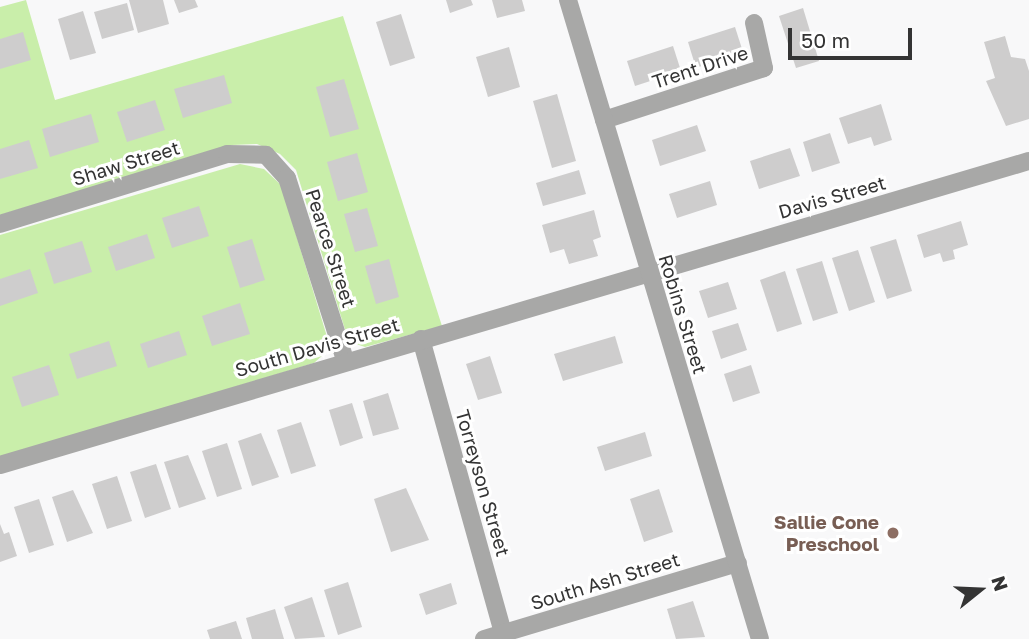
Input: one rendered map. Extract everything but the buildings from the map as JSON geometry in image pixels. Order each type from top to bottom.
[{"type":"street","name":"Robins Street","points":[[568,0],[760,639]]},
{"type":"street","name":"Trent Drive","points":[[604,120],[764,68],[754,23]]},
{"type":"street","name":"Shaw Street","points":[[0,224],[227,154],[266,155]]},
{"type":"street","name":"Pearce Street","points":[[266,155],[287,178],[345,360]]},
{"type":"street","name":"Davis Street","points":[[648,273],[1029,161]]},
{"type":"street","name":"South Davis Street","points":[[0,466],[345,360],[648,273]]},
{"type":"street","name":"Torreyson Street","points":[[421,339],[504,636]]},
{"type":"street","name":"South Ash Street","points":[[484,639],[504,636],[738,563]]},
{"type":"green space","points":[[26,0],[55,100],[343,16],[442,326],[365,347],[353,343],[347,336],[296,170],[280,154],[257,144],[232,145],[0,215],[0,7]]},
{"type":"green space","points":[[240,164],[264,169],[281,185],[328,340],[323,355],[314,363],[0,458],[0,235]]},
{"type":"place","name":"Sallie Cone Preschool","points":[[893,533]]}]
